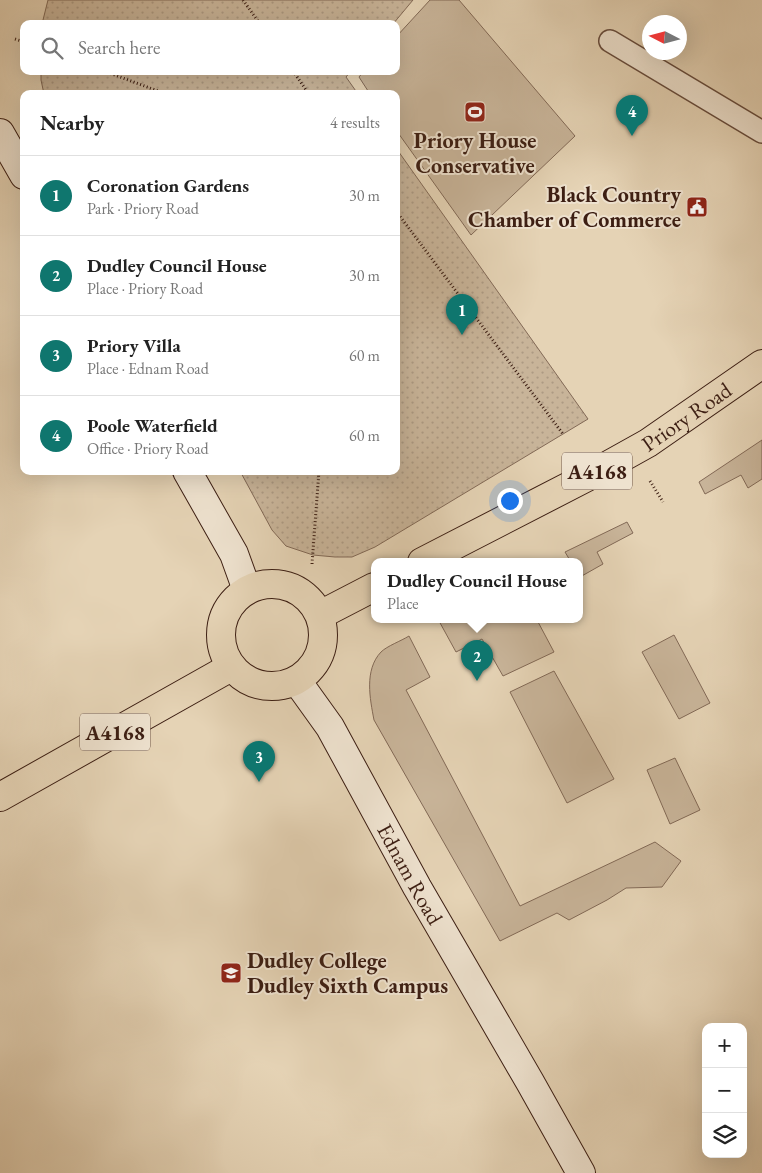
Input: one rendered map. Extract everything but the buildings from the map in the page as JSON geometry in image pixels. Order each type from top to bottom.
[{"type":"main road","points":[[1,133],[20,169]]},
{"type":"main road","name":"Priory Road","points":[[430,558],[587,477],[644,445],[762,364]]},
{"type":"main road","points":[[189,475],[234,554],[247,590]]},
{"type":"main road","points":[[267,584],[281,584],[297,590],[311,602],[320,615],[322,648],[312,668],[297,681],[281,686],[258,685],[246,681],[231,667],[222,649],[220,630],[226,613],[236,598],[247,590],[267,584]]},
{"type":"main road","points":[[320,615],[371,589]]},
{"type":"main road","name":"A4168","points":[[0,797],[231,667]]},
{"type":"main road","name":"Ednam Road","points":[[297,681],[330,727],[417,887],[581,1173]]},
{"type":"lane","points":[[610,41],[762,132]]},
{"type":"path","points":[[243,0],[257,20]]},
{"type":"path","points":[[15,39],[20,41]]},
{"type":"path","points":[[115,75],[155,90]]},
{"type":"path","points":[[296,75],[306,90]]},
{"type":"path","points":[[400,216],[563,434]]},
{"type":"path","points":[[312,564],[320,475]]},
{"type":"path","points":[[647,476],[663,502]]},
{"type":"shaded area","points":[[48,0],[413,0],[396,20],[43,20]]},
{"type":"shaded area","name":"Priory House Conservative","points":[[430,0],[459,0],[575,136],[471,235],[400,136],[400,90],[367,90],[359,77],[361,75],[400,75],[400,33]]},
{"type":"shaded area","points":[[41,75],[348,75],[346,77],[355,90],[43,90]]},
{"type":"shaded area","points":[[400,154],[588,419],[375,547],[352,557],[313,555],[286,546],[272,530],[242,475],[400,475]]},
{"type":"shaded area","points":[[762,440],[762,479],[748,488],[741,475],[705,494],[699,482]]},
{"type":"shaded area","points":[[627,522],[633,533],[597,552],[603,564],[583,575],[583,558],[569,558],[565,552]]},
{"type":"shaded area","points":[[440,623],[539,623],[554,652],[503,676],[482,639],[456,652]]},
{"type":"shaded area","points":[[674,635],[710,703],[679,719],[642,652]]},
{"type":"shaded area","points":[[409,636],[430,677],[406,690],[520,906],[655,842],[681,861],[662,887],[626,888],[569,920],[557,913],[500,941],[374,720],[370,685],[372,667],[381,652]]},
{"type":"shaded area","points":[[554,671],[614,779],[567,803],[510,692]]},
{"type":"shaded area","points":[[675,758],[700,810],[670,824],[647,770]]},
{"type":"place","name":"Priory House Conservative","points":[[475,112]]},
{"type":"place","name":"Poole Waterfield","points":[[632,136]]},
{"type":"place","name":"Black Country Chamber of Commerce","points":[[697,207]]},
{"type":"place","name":"Coronation Gardens","points":[[462,335]]},
{"type":"place","name":"Dudley Council House","points":[[477,681]]},
{"type":"place","name":"Priory Villa","points":[[259,782]]},
{"type":"place","name":"Dudley College Dudley Sixth Campus","points":[[231,973]]}]
